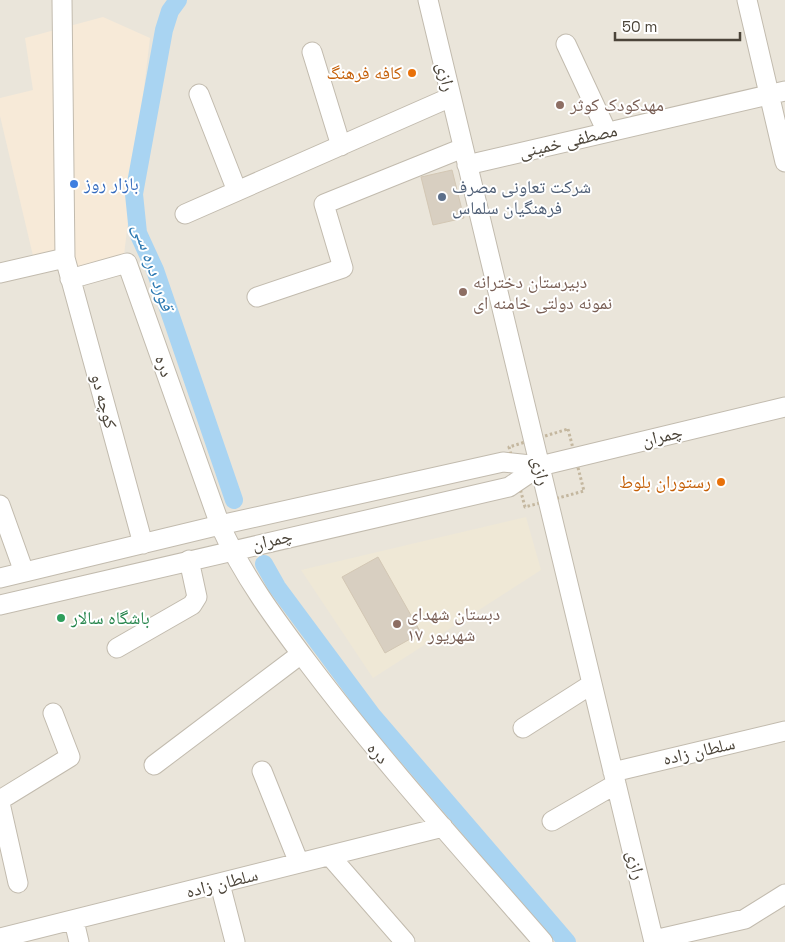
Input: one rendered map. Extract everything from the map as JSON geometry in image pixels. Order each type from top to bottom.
[{"type":"street","name":"کوچه دو","points":[[62,0],[65,258],[143,544]]},
{"type":"street","name":"رازی","points":[[428,0],[654,941]]},
{"type":"street","points":[[747,0],[777,93],[785,162]]},
{"type":"street","points":[[566,44],[607,132]]},
{"type":"street","points":[[312,52],[341,146]]},
{"type":"street","name":"مصطفی خمینی","points":[[257,297],[343,268],[324,204],[465,156],[607,132],[777,93]]},
{"type":"street","points":[[199,94],[236,191]]},
{"type":"street","points":[[185,214],[451,97]]},
{"type":"street","points":[[0,272],[65,258]]},
{"type":"street","name":"دره","points":[[70,278],[127,263],[220,525],[231,550],[260,598],[356,727],[543,942]]},
{"type":"street","name":"چمران","points":[[0,578],[220,525],[503,462],[540,466],[785,407]]},
{"type":"street","name":"چمران","points":[[0,605],[509,487],[540,466]]},
{"type":"street","points":[[0,505],[24,572]]},
{"type":"street","points":[[117,648],[192,605],[197,597],[190,560]]},
{"type":"street","points":[[154,765],[301,654]]},
{"type":"street","points":[[523,728],[592,684]]},
{"type":"street","points":[[18,883],[0,802],[70,757],[53,712]]},
{"type":"street","name":"سلطان زاده","points":[[552,821],[615,778],[785,731]]},
{"type":"street","points":[[262,771],[299,864]]},
{"type":"street","name":"سلطان زاده","points":[[0,938],[443,827]]},
{"type":"street","points":[[330,856],[405,942]]},
{"type":"street","points":[[220,884],[234,942]]},
{"type":"street","points":[[654,941],[745,919],[785,894]]},
{"type":"street","points":[[74,921],[79,942]]},
{"type":"shaded area","points":[[0,0],[785,0],[785,942],[0,942]]},
{"type":"shaded area","name":"بازار روز","points":[[103,17],[150,38],[124,255],[73,269],[34,260],[0,116],[0,98],[33,90],[25,38]]},
{"type":"shaded area","name":"دبستان شهدای ۱۷ شهریور","points":[[526,517],[541,570],[373,678],[301,570]]},
{"type":"building","name":"شرکت تعاونی مصرف فرهنگیان سلماس","points":[[452,170],[464,218],[433,225],[421,177]]},
{"type":"building","points":[[378,557],[421,633],[385,653],[342,577]]},
{"type":"waterway","name":"قورد دره سی","points":[[178,0],[170,11],[164,30],[134,194],[138,233],[155,270],[234,500]]},
{"type":"waterway","points":[[264,564],[277,587],[372,715],[567,942]]},
{"type":"place","name":"کافه فرهنگ","points":[[412,73]]},
{"type":"place","name":"مهدکودک کوثر","points":[[560,105]]},
{"type":"place","name":"بازار روز","points":[[74,184]]},
{"type":"place","name":"شرکت تعاونی مصرف فرهنگیان سلماس","points":[[442,197]]},
{"type":"place","name":"دبیرستان دخترانه نمونه دولتی خامنه ای","points":[[463,292]]},
{"type":"place","name":"رستوران بلوط","points":[[721,482]]},
{"type":"place","name":"باشگاه سالار","points":[[61,618]]},
{"type":"place","name":"دبستان شهدای ۱۷ شهریور","points":[[397,624]]}]
